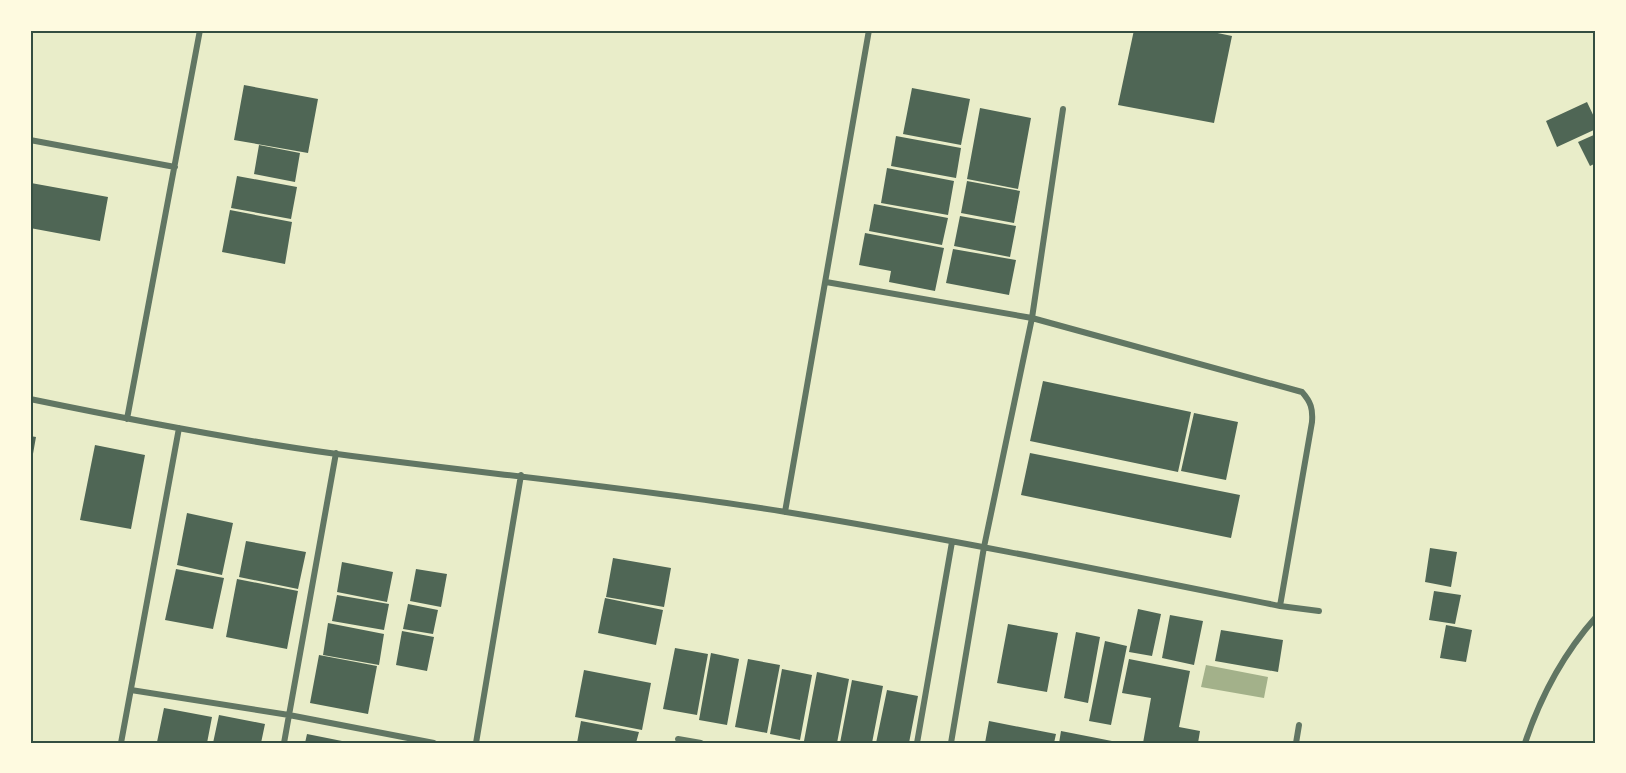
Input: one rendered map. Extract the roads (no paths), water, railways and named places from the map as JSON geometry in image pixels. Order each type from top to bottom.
[{"type":"street","points":[[127,419],[200,30]]},
{"type":"street","points":[[785,512],[869,30]]},
{"type":"street","points":[[951,743],[984,548],[1032,318],[1063,109]]},
{"type":"street","points":[[30,140],[175,167]]},
{"type":"street","points":[[826,282],[1032,318],[1302,392],[1310,400],[1313,409],[1312,422],[1280,606]]},
{"type":"street","points":[[30,399],[127,419],[336,453],[521,475],[785,512],[1280,606],[1318,610]]},
{"type":"street","points":[[121,743],[179,428]]},
{"type":"street","points":[[284,743],[336,453]]},
{"type":"street","points":[[476,743],[521,475]]},
{"type":"street","points":[[917,743],[952,542]]},
{"type":"street","points":[[1525,743],[1540,703],[1577,639],[1596,618]]},
{"type":"street","points":[[130,690],[289,715],[434,743]]},
{"type":"street","points":[[1296,743],[1299,725]]},
{"type":"street","points":[[678,739],[701,743]]}]
